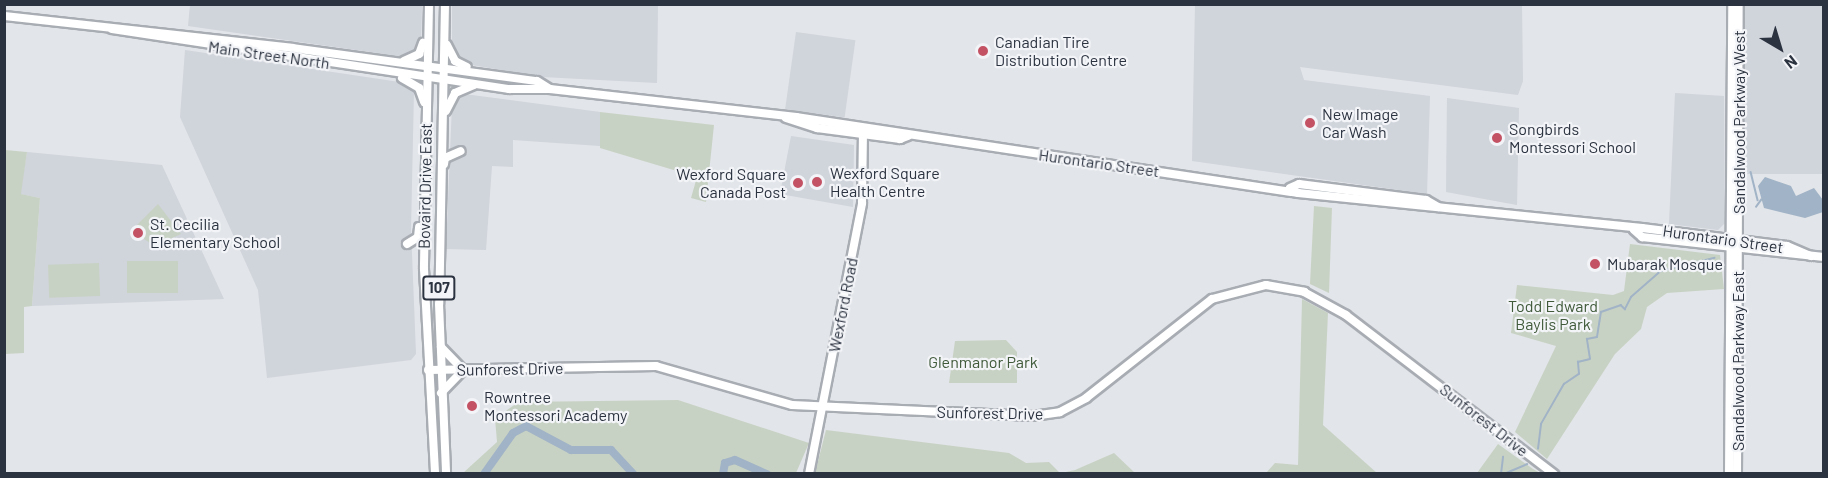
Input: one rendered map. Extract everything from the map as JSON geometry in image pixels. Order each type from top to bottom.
[{"type":"main road","name":"107","points":[[427,78],[429,4]]},
{"type":"main road","name":"107","points":[[443,80],[445,4]]},
{"type":"main road","name":"Main Street North","points":[[4,16],[427,66]]},
{"type":"main road","points":[[390,61],[416,57],[428,28]]},
{"type":"main road","name":"Main Street North","points":[[112,29],[427,78]]},
{"type":"main road","points":[[445,33],[454,60],[483,74]]},
{"type":"main road","name":"Hurontario Street","points":[[427,66],[537,81],[550,88],[786,118],[794,124],[863,130],[1290,188],[1299,184],[1426,200],[1438,207],[1634,230],[1824,257]]},
{"type":"main road","points":[[388,72],[414,83],[426,109]]},
{"type":"main road","name":"Hurontario Street","points":[[427,78],[535,92],[550,88]]},
{"type":"main road","name":"Bovaird Drive East","points":[[427,78],[424,269],[435,474]]},
{"type":"main road","name":"Bovaird Drive East","points":[[443,80],[440,370],[446,474]]},
{"type":"main road","points":[[442,124],[454,94],[478,85]]},
{"type":"main road","points":[[441,170],[445,158],[461,151]]},
{"type":"main road","points":[[423,219],[418,237],[407,244],[421,252],[424,269]]},
{"type":"main road","points":[[440,345],[463,370],[448,381],[441,397]]},
{"type":"street","name":"Sandalwood Parkway West","points":[[1732,4],[1734,244]]},
{"type":"street","name":"Sandalwood Parkway West","points":[[1734,244],[1739,4]]},
{"type":"street","name":"Wexford Road","points":[[809,474],[862,203],[863,130]]},
{"type":"street","name":"Sandalwood Parkway East","points":[[1729,474],[1734,244]]},
{"type":"street","name":"Sandalwood Parkway East","points":[[1734,244],[1737,474]]},
{"type":"street","name":"Sunforest Drive","points":[[428,370],[656,366],[780,403],[1001,416],[1060,412],[1086,398],[1212,299],[1266,285],[1304,292],[1346,315],[1554,474]]},
{"type":"shaded area","points":[[190,5],[422,5],[421,44],[405,57],[188,26]]},
{"type":"shaded area","points":[[452,5],[658,5],[657,83],[543,77],[466,64],[452,49]]},
{"type":"shaded area","points":[[1195,5],[1522,5],[1523,81],[1518,95],[1300,67],[1304,80],[1430,96],[1427,194],[1192,161]]},
{"type":"shaded area","points":[[1744,5],[1823,5],[1823,174],[1744,174]]},
{"type":"shaded area","points":[[796,32],[855,40],[845,118],[785,109]]},
{"type":"shaded area","points":[[185,50],[406,83],[414,90],[411,229],[416,354],[411,360],[267,378],[258,290],[180,117]]},
{"type":"shaded area","points":[[1675,93],[1724,96],[1725,223],[1718,230],[1669,224]]},
{"type":"shaded area","points":[[464,94],[600,112],[600,146],[513,140],[513,167],[492,166],[486,250],[446,249],[452,105]]},
{"type":"shaded area","points":[[1447,98],[1519,108],[1517,205],[1446,192]]},
{"type":"shaded area","points":[[791,136],[854,145],[853,207],[780,194]]},
{"type":"shaded area","name":"St. Cecilia Elementary School","points":[[27,152],[162,165],[224,299],[32,306],[40,198],[20,194]]},
{"type":"green space","points":[[600,112],[714,125],[706,202],[691,198],[697,177],[600,148]]},
{"type":"green space","points":[[5,150],[27,152],[21,194],[40,198],[32,306],[24,307],[24,353],[5,354]]},
{"type":"green space","points":[[158,204],[181,234],[155,246],[131,231]]},
{"type":"green space","points":[[1314,206],[1332,208],[1329,293],[1310,284]]},
{"type":"green space","name":"Todd Edward Baylis Park","points":[[1630,244],[1720,255],[1724,289],[1667,293],[1647,307],[1641,329],[1615,354],[1547,459],[1515,432],[1556,346],[1511,333],[1517,285],[1613,295],[1624,291]]},
{"type":"green space","points":[[127,261],[178,261],[178,293],[127,293]]},
{"type":"green space","points":[[99,263],[100,296],[49,298],[48,265]]},
{"type":"green space","points":[[1302,299],[1328,313],[1323,425],[1377,473],[1266,473],[1275,463],[1298,465]]},
{"type":"green space","name":"Glenmanor Park","points":[[1006,340],[1017,352],[1017,383],[949,383],[955,341]]},
{"type":"green space","points":[[678,400],[809,443],[796,473],[463,473],[497,442],[495,418],[519,402]]},
{"type":"green space","points":[[826,430],[1009,453],[1026,463],[1049,462],[1060,473],[815,473]]},
{"type":"green space","points":[[1498,444],[1533,469],[1540,473],[1477,473]]},
{"type":"green space","points":[[1114,453],[1135,473],[1061,473],[1075,470]]},
{"type":"water","points":[[1765,177],[1791,186],[1796,196],[1814,188],[1823,200],[1823,212],[1805,218],[1764,208],[1758,186]]},
{"type":"waterway","points":[[1751,172],[1758,200]]},
{"type":"waterway","points":[[1756,207],[1761,200]]},
{"type":"waterway","points":[[1538,449],[1541,424],[1564,384],[1579,374],[1578,362],[1590,359],[1587,339],[1597,337],[1601,312],[1621,305],[1625,309],[1631,297],[1661,271],[1714,258]]},
{"type":"waterway","points":[[484,474],[513,433],[526,426],[571,450],[611,450],[633,474]]},
{"type":"waterway","points":[[1501,474],[1503,457]]},
{"type":"waterway","points":[[723,474],[725,463],[735,460],[767,474]]},
{"type":"waterway","points":[[1504,474],[1527,464]]},
{"type":"place","name":"Canadian Tire Distribution Centre","points":[[983,51]]},
{"type":"place","name":"New Image Car Wash","points":[[1310,123]]},
{"type":"place","name":"Songbirds Montessori School","points":[[1497,138]]},
{"type":"place","name":"Wexford Square Health Centre","points":[[817,182]]},
{"type":"place","name":"Wexford Square Canada Post","points":[[798,183]]},
{"type":"place","name":"St. Cecilia Elementary School","points":[[138,233]]},
{"type":"place","name":"Mubarak Mosque","points":[[1595,264]]},
{"type":"place","name":"Rowntree Montessori Academy","points":[[472,406]]}]
